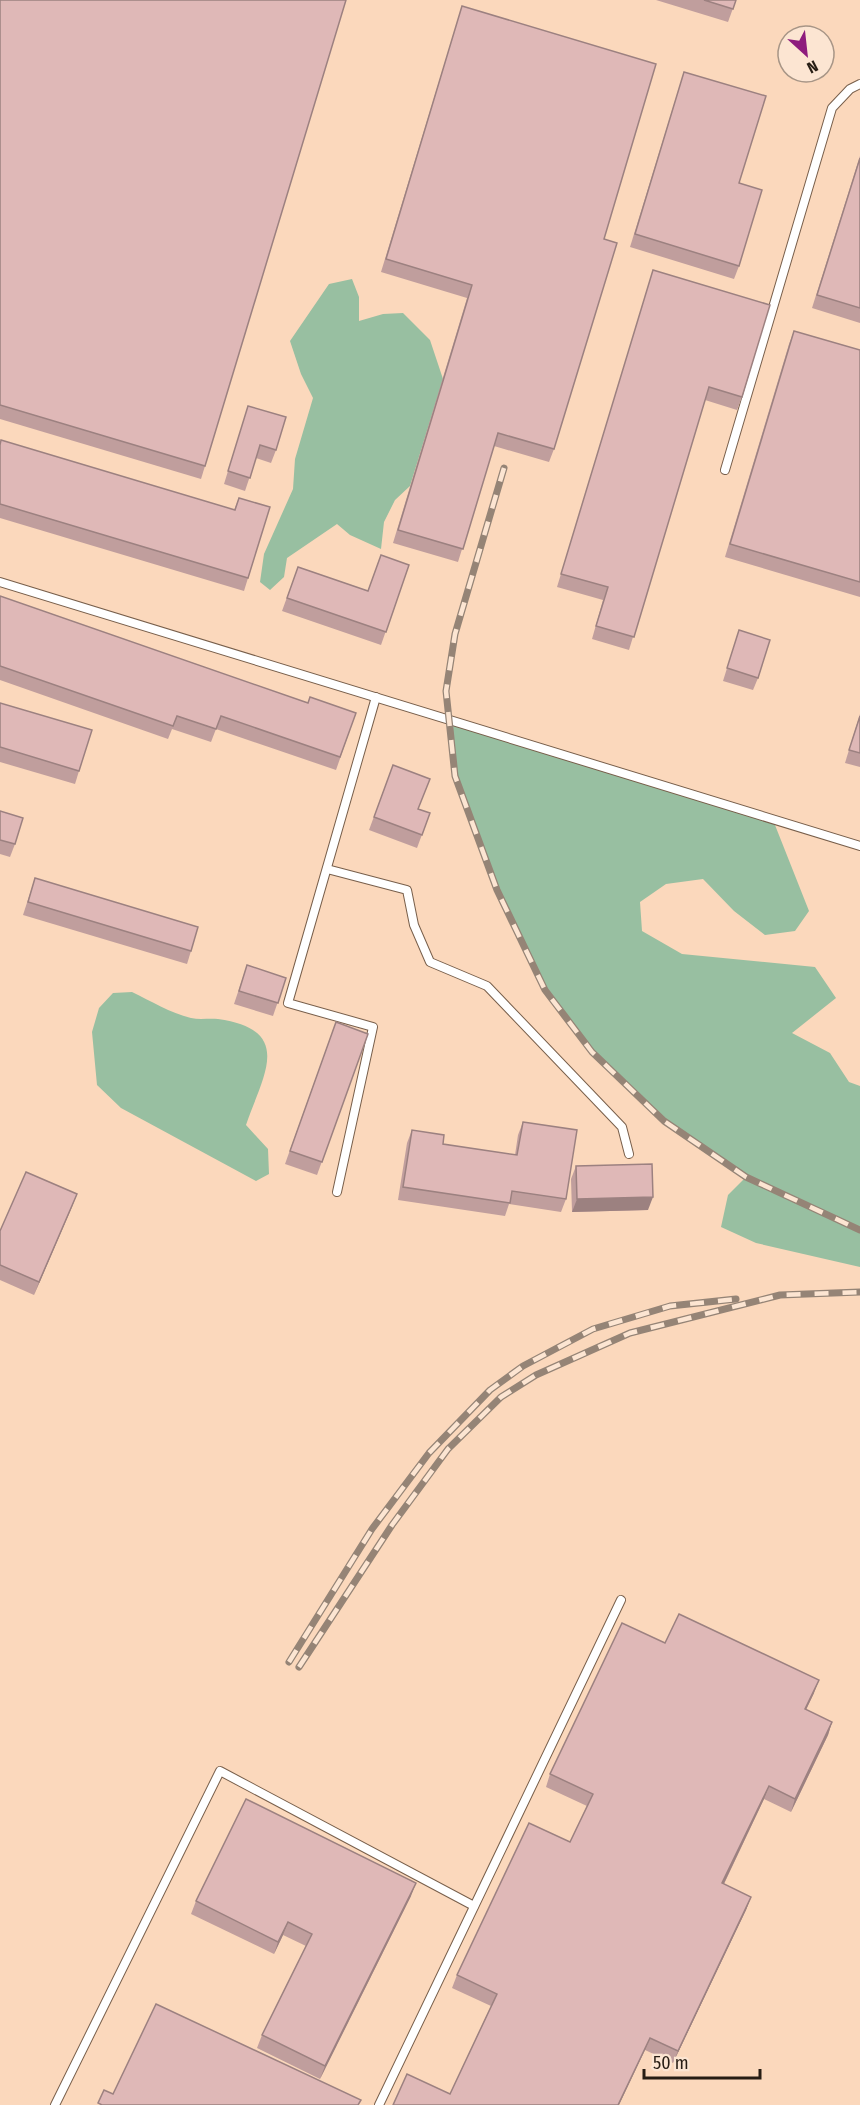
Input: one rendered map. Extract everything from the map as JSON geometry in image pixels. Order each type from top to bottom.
[{"type":"lane","points":[[724,470],[832,108],[850,89],[860,84]]},
{"type":"lane","points":[[0,582],[860,846]]},
{"type":"lane","points":[[337,1192],[372,1027],[288,1003],[376,697]]},
{"type":"lane","points":[[327,869],[407,891],[414,925],[430,962],[487,986],[622,1126],[629,1154]]},
{"type":"lane","points":[[379,2105],[621,1599]]},
{"type":"lane","points":[[56,2105],[220,1771],[474,1906]]},
{"type":"shaded area","points":[[0,0],[860,0],[860,2105],[0,2105]]},
{"type":"green space","points":[[352,279],[359,297],[359,321],[383,314],[403,313],[430,340],[443,379],[410,486],[395,500],[384,522],[381,549],[350,535],[337,524],[287,558],[284,577],[270,590],[260,582],[264,554],[293,489],[295,459],[313,398],[301,374],[290,341],[329,284]]},
{"type":"green space","points":[[449,720],[773,820],[809,911],[795,931],[765,935],[734,911],[703,879],[666,884],[640,902],[642,931],[682,954],[815,967],[836,998],[792,1033],[830,1053],[849,1082],[860,1086],[860,1267],[756,1243],[721,1227],[728,1195],[746,1177],[664,1121],[592,1052],[545,990],[497,890],[455,776]]},
{"type":"green space","points":[[132,992],[183,1016],[194,1019],[218,1019],[242,1025],[257,1033],[265,1044],[267,1057],[260,1089],[246,1125],[268,1149],[269,1174],[256,1181],[121,1108],[97,1085],[92,1032],[99,1008],[113,993]]},
{"type":"building","points":[[0,0],[346,0],[205,466],[0,405]]},
{"type":"building","points":[[704,0],[736,0],[733,9]]},
{"type":"building","points":[[462,6],[656,64],[604,239],[617,243],[554,449],[498,433],[463,549],[398,530],[472,285],[386,259]]},
{"type":"building","points":[[684,72],[766,96],[739,183],[762,190],[739,266],[635,234]]},
{"type":"building","points":[[860,158],[860,308],[817,295]]},
{"type":"building","points":[[653,270],[770,305],[742,397],[709,387],[634,637],[596,626],[608,587],[561,574]]},
{"type":"building","points":[[794,331],[860,350],[860,582],[730,544]]},
{"type":"building","points":[[248,406],[286,417],[276,450],[260,445],[250,478],[228,471]]},
{"type":"building","points":[[1,440],[235,510],[239,498],[270,507],[248,578],[0,504]]},
{"type":"building","points":[[381,555],[409,565],[386,632],[287,598],[298,567],[368,591]]},
{"type":"building","points":[[0,596],[308,703],[310,697],[356,713],[340,757],[221,716],[216,729],[177,716],[173,726],[0,666]]},
{"type":"building","points":[[739,630],[770,640],[758,678],[727,668]]},
{"type":"building","points":[[0,703],[92,730],[79,771],[0,747]]},
{"type":"building","points":[[860,716],[860,753],[849,750]]},
{"type":"building","points":[[393,765],[430,779],[418,809],[430,813],[422,835],[374,817]]},
{"type":"building","points":[[0,811],[23,818],[15,844],[0,840]]},
{"type":"building","points":[[35,878],[198,927],[191,951],[28,902]]},
{"type":"building","points":[[247,965],[286,978],[278,1003],[239,991]]},
{"type":"building","points":[[336,1022],[368,1034],[322,1162],[290,1151]]},
{"type":"building","points":[[523,1122],[577,1130],[566,1199],[512,1191],[510,1203],[403,1187],[412,1130],[444,1135],[443,1144],[517,1155]]},
{"type":"building","points":[[652,1164],[653,1197],[577,1199],[576,1166]]},
{"type":"building","points":[[26,1172],[77,1194],[39,1282],[0,1265],[0,1231]]},
{"type":"building","points":[[679,1614],[819,1680],[805,1709],[832,1722],[795,1799],[769,1786],[722,1883],[751,1897],[678,2051],[650,2038],[618,2105],[393,2105],[407,2074],[450,2094],[497,1994],[457,1975],[529,1823],[570,1842],[593,1794],[550,1774],[622,1623],[665,1643]]},
{"type":"building","points":[[246,1799],[416,1883],[325,2066],[262,2035],[312,1934],[288,1922],[278,1942],[196,1901]]},
{"type":"building","points":[[156,2004],[361,2100],[358,2105],[102,2105],[98,2103],[104,2090],[113,2094]]},
{"type":"railway","points":[[504,468],[455,634],[446,691],[455,776],[497,890],[545,990],[592,1052],[664,1121],[746,1177],[860,1230]]},
{"type":"railway","points":[[299,1667],[392,1525],[448,1449],[501,1397],[536,1375],[630,1333],[780,1295],[860,1292]]},
{"type":"railway","points":[[289,1662],[372,1529],[429,1453],[490,1390],[523,1366],[593,1329],[670,1306],[736,1299]]}]
